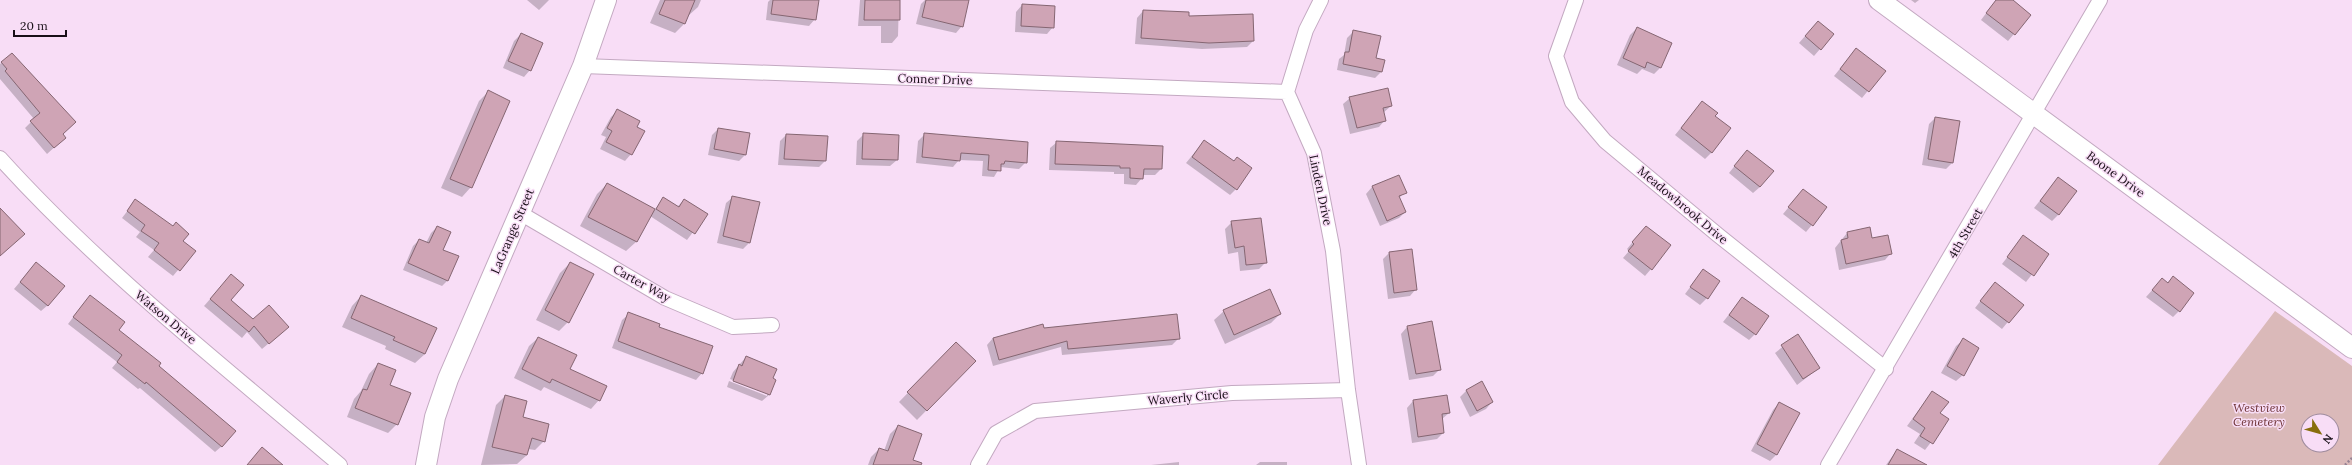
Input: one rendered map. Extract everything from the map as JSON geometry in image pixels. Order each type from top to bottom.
[{"type":"street","name":"LaGrange Street","points":[[426,465],[435,417],[448,379],[583,66],[606,0]]},
{"type":"street","points":[[1287,92],[1306,30],[1321,0]]},
{"type":"street","name":"Meadowbrook Drive","points":[[1576,0],[1556,56],[1572,102],[1605,141],[1718,235],[1886,369]]},
{"type":"street","name":"Boone Drive","points":[[1879,0],[2352,348]]},
{"type":"street","name":"4th Street","points":[[1828,465],[1886,369],[2100,0]]},
{"type":"street","name":"Conner Drive","points":[[583,66],[1287,92]]},
{"type":"street","name":"Linden Drive","points":[[1287,92],[1314,153],[1333,251],[1348,390]]},
{"type":"street","name":"Watson Drive","points":[[0,158],[68,230],[126,283],[340,465]]},
{"type":"street","name":"Carter Way","points":[[520,213],[665,298],[733,327],[772,325]]},
{"type":"street","points":[[1348,390],[1359,465]]},
{"type":"street","name":"Waverly Circle","points":[[978,465],[996,433],[1035,411],[1232,393],[1348,390]]},
{"type":"path","points":[[2346,465],[2352,458]]},
{"type":"green space","name":"Westview Cemetery","points":[[2275,311],[2352,366],[2352,465],[2158,465]]},
{"type":"building","points":[[665,0],[695,0],[685,24],[659,14]]},
{"type":"building","points":[[773,0],[819,0],[816,20],[771,14]]},
{"type":"building","points":[[865,0],[900,0],[900,20],[864,20]]},
{"type":"building","points":[[926,0],[969,0],[963,27],[922,17]]},
{"type":"building","points":[[1996,0],[2013,0],[2031,15],[2015,35],[1986,13]]},
{"type":"building","points":[[1022,4],[1055,6],[1054,28],[1021,26]]},
{"type":"building","points":[[1143,10],[1189,12],[1189,16],[1253,14],[1254,41],[1209,43],[1141,38]]},
{"type":"building","points":[[1818,21],[1834,34],[1821,50],[1805,36]]},
{"type":"building","points":[[1637,27],[1672,43],[1661,68],[1647,62],[1645,68],[1623,58]]},
{"type":"building","points":[[1353,30],[1381,36],[1376,58],[1385,60],[1382,72],[1343,64],[1345,52],[1349,52]]},
{"type":"building","points":[[521,33],[543,43],[531,71],[508,61]]},
{"type":"building","points":[[1856,48],[1886,71],[1869,92],[1840,69]]},
{"type":"building","points":[[12,53],[76,122],[63,134],[66,138],[54,148],[30,121],[40,113],[5,71],[7,69],[1,62]]},
{"type":"building","points":[[1388,88],[1392,106],[1383,108],[1386,121],[1357,128],[1349,97]]},
{"type":"building","points":[[488,90],[510,101],[472,188],[450,179]]},
{"type":"building","points":[[1702,101],[1718,113],[1715,116],[1731,128],[1712,153],[1681,128]]},
{"type":"building","points":[[617,109],[640,121],[637,127],[645,131],[632,155],[606,142],[612,131],[607,128]]},
{"type":"building","points":[[1935,117],[1960,121],[1953,163],[1928,159]]},
{"type":"building","points":[[718,128],[750,133],[746,155],[714,149]]},
{"type":"building","points":[[863,133],[899,135],[898,160],[862,159]]},
{"type":"building","points":[[924,133],[1028,142],[1027,163],[1005,161],[1004,164],[1001,164],[1001,171],[988,170],[989,155],[961,153],[960,161],[922,157]]},
{"type":"building","points":[[786,134],[828,136],[826,161],[784,159]]},
{"type":"building","points":[[1204,140],[1234,161],[1237,157],[1252,168],[1237,190],[1192,157]]},
{"type":"building","points":[[1056,141],[1163,146],[1162,169],[1144,169],[1143,179],[1130,178],[1130,168],[1120,168],[1120,166],[1055,164]]},
{"type":"building","points":[[1747,150],[1774,171],[1760,187],[1734,166]]},
{"type":"building","points":[[1399,175],[1407,193],[1399,196],[1406,212],[1387,221],[1372,186]]},
{"type":"building","points":[[2058,177],[2077,191],[2059,215],[2040,201]]},
{"type":"building","points":[[607,183],[655,209],[637,242],[588,217]]},
{"type":"building","points":[[1803,189],[1827,207],[1813,226],[1788,207]]},
{"type":"building","points":[[732,196],[760,202],[750,243],[723,236]]},
{"type":"building","points":[[663,197],[679,207],[684,199],[708,214],[695,234],[656,209]]},
{"type":"building","points":[[135,199],[173,226],[176,222],[189,234],[183,241],[196,251],[180,271],[154,250],[159,243],[141,231],[145,225],[127,211]]},
{"type":"building","points":[[0,208],[25,234],[0,256]]},
{"type":"building","points":[[1261,218],[1267,263],[1246,265],[1244,246],[1235,248],[1231,221]]},
{"type":"building","points":[[437,226],[451,232],[443,250],[459,256],[448,281],[408,263],[419,239],[429,243]]},
{"type":"building","points":[[1646,226],[1671,245],[1652,270],[1628,251],[1634,244],[1632,242]]},
{"type":"building","points":[[1870,227],[1872,238],[1888,235],[1892,254],[1846,264],[1841,240],[1848,238],[1847,232]]},
{"type":"building","points":[[2023,235],[2049,254],[2034,276],[2007,257]]},
{"type":"building","points":[[1412,249],[1417,290],[1394,293],[1389,252]]},
{"type":"building","points":[[36,262],[65,286],[48,306],[20,282]]},
{"type":"building","points":[[570,262],[594,274],[569,323],[545,310]]},
{"type":"building","points":[[1703,269],[1720,281],[1708,299],[1690,287]]},
{"type":"building","points":[[231,274],[244,285],[231,300],[253,319],[269,305],[289,327],[269,344],[254,326],[249,332],[210,299]]},
{"type":"building","points":[[2173,276],[2194,293],[2180,312],[2152,290],[2162,278],[2168,283]]},
{"type":"building","points":[[1995,282],[2024,305],[2009,323],[1980,301]]},
{"type":"building","points":[[1270,289],[1281,314],[1234,335],[1223,310]]},
{"type":"building","points":[[90,295],[125,322],[119,330],[161,363],[159,366],[236,431],[222,447],[146,382],[145,384],[117,362],[122,355],[73,317]]},
{"type":"building","points":[[361,295],[437,328],[425,354],[393,340],[395,337],[351,318]]},
{"type":"building","points":[[1742,297],[1769,316],[1756,335],[1729,315]]},
{"type":"building","points":[[628,312],[660,324],[659,327],[713,346],[703,374],[618,341]]},
{"type":"building","points":[[1177,314],[1180,339],[1068,349],[1067,341],[999,360],[993,338],[1043,324],[1044,328]]},
{"type":"building","points":[[1432,321],[1441,370],[1416,374],[1407,326]]},
{"type":"building","points":[[1798,334],[1820,368],[1803,379],[1781,345]]},
{"type":"building","points":[[538,337],[577,355],[570,369],[607,386],[600,401],[552,379],[550,383],[522,369]]},
{"type":"building","points":[[1963,338],[1979,348],[1964,376],[1947,366]]},
{"type":"building","points":[[956,342],[976,361],[927,411],[907,392]]},
{"type":"building","points":[[746,356],[777,369],[773,378],[776,380],[770,395],[733,381],[739,364],[742,366]]},
{"type":"building","points":[[378,363],[396,370],[390,385],[411,393],[398,425],[355,408],[363,389],[367,390]]},
{"type":"building","points":[[1482,381],[1493,402],[1477,411],[1466,390]]},
{"type":"building","points":[[1932,391],[1949,402],[1940,413],[1949,419],[1933,444],[1920,436],[1925,428],[1913,419]]},
{"type":"building","points":[[505,395],[527,401],[523,417],[549,424],[545,442],[532,438],[527,455],[492,447]]},
{"type":"building","points":[[1447,395],[1450,413],[1442,414],[1444,433],[1418,437],[1413,400]]},
{"type":"building","points":[[1779,402],[1800,413],[1777,455],[1757,444]]},
{"type":"building","points":[[898,425],[922,434],[913,460],[922,463],[921,465],[873,465],[879,448],[888,451]]},
{"type":"building","points":[[262,447],[283,465],[247,465]]},
{"type":"building","points":[[1897,449],[1927,465],[1888,465]]}]
